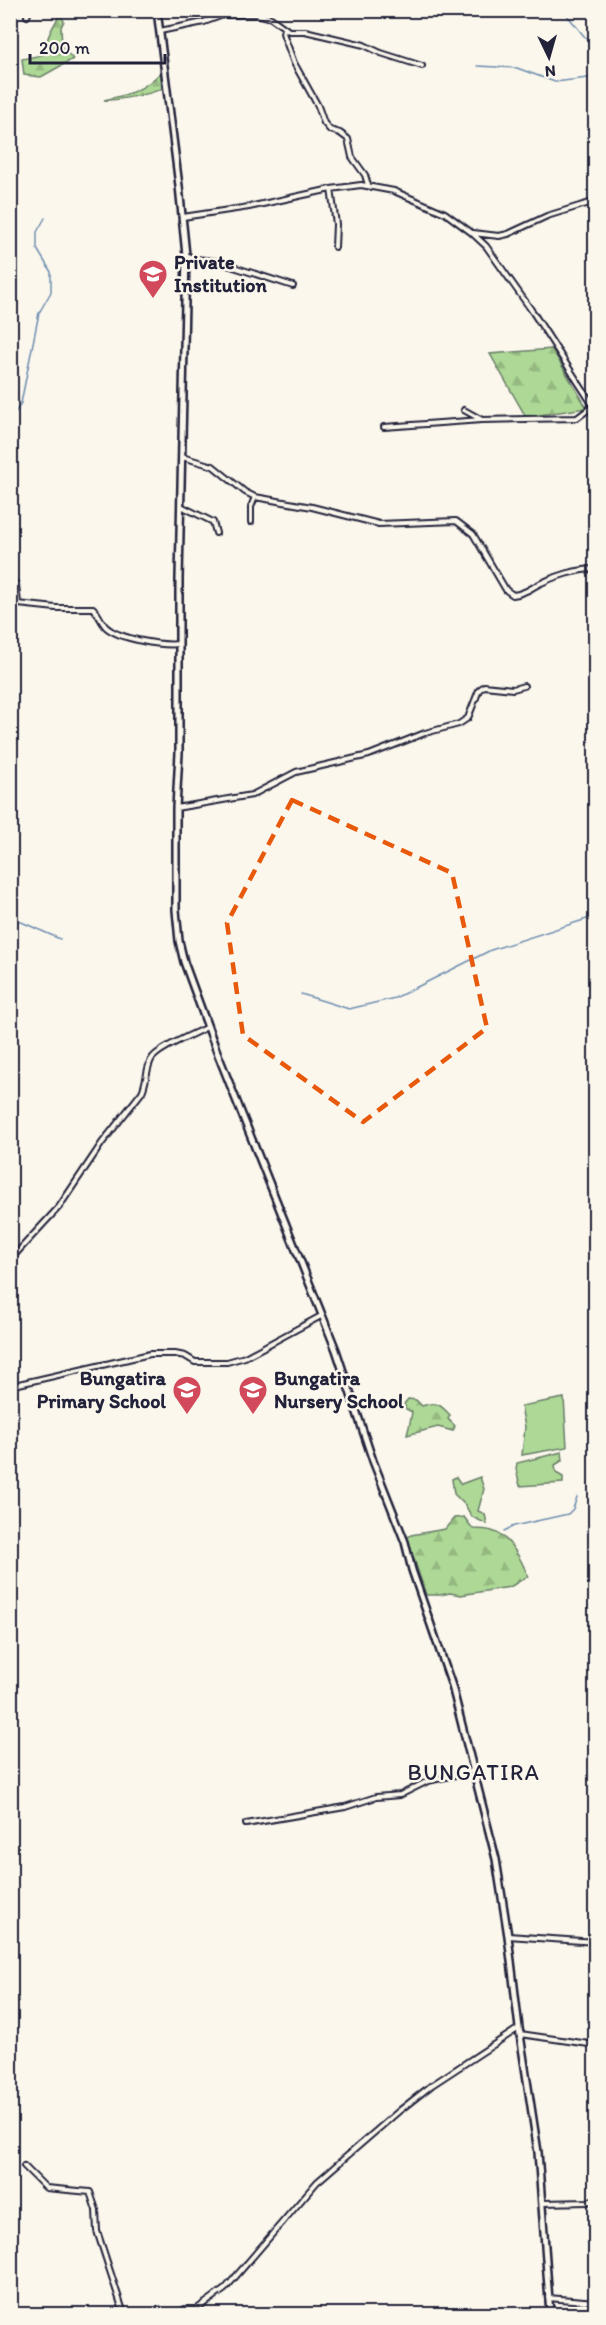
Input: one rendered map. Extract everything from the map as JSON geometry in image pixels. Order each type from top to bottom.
[{"type":"street","points":[[27,16],[30,10]]},
{"type":"street","points":[[157,10],[186,255],[179,753],[176,807],[176,910],[179,941],[184,962],[208,1027],[321,1316],[405,1542],[412,1570],[452,1686],[496,1859],[538,2152],[550,2314]]},
{"type":"street","points":[[160,31],[228,14],[262,15],[296,32],[305,31],[364,45],[422,66]]},
{"type":"street","points":[[284,28],[283,33],[294,63],[318,106],[324,123],[330,130],[348,139],[352,157],[365,175],[368,185]]},
{"type":"street","points":[[183,217],[249,207],[331,189],[368,185],[394,191],[431,207],[452,217],[486,246],[594,408],[577,418],[482,420],[384,427]]},
{"type":"street","points":[[331,189],[336,224],[335,246]]},
{"type":"street","points":[[472,233],[499,236],[508,234],[546,216],[596,201]]},
{"type":"street","points":[[186,255],[195,259],[216,261],[293,286]]},
{"type":"street","points":[[464,410],[482,420]]},
{"type":"street","points":[[182,457],[213,466],[245,492],[255,497],[312,507],[379,524],[456,521],[473,534],[506,590],[513,595],[527,593],[537,585],[577,571],[596,569]]},
{"type":"street","points":[[251,522],[251,507],[255,497]]},
{"type":"street","points":[[181,506],[213,522],[216,533]]},
{"type":"street","points":[[10,580],[16,584],[18,604],[56,608],[93,608],[105,626],[118,635],[179,644]]},
{"type":"street","points":[[176,807],[252,795],[296,772],[369,755],[459,724],[468,718],[479,690],[484,686],[513,689],[524,686]]},
{"type":"street","points":[[10,1260],[60,1206],[102,1143],[142,1092],[152,1058],[161,1050],[208,1027]]},
{"type":"street","points":[[10,1250],[18,1251]]},
{"type":"street","points":[[10,1386],[150,1354],[175,1354],[185,1356],[195,1362],[227,1362],[245,1357],[321,1316]]},
{"type":"street","points":[[246,1824],[345,1807],[376,1797],[400,1795],[428,1781],[472,1771]]},
{"type":"street","points":[[508,1936],[596,1942]]},
{"type":"street","points":[[176,2314],[185,2309],[197,2309],[225,2289],[317,2182],[432,2085],[519,2031],[596,2045]]},
{"type":"street","points":[[24,2166],[46,2188],[90,2192],[96,2210],[97,2231],[124,2314]]},
{"type":"street","points":[[543,2203],[588,2202],[596,2198]]},
{"type":"street","points":[[548,2298],[596,2302]]},
{"type":"highlighted area","points":[[292,800],[452,873],[487,1028],[363,1122],[243,1035],[227,923]]},
{"type":"green space","points":[[60,14],[64,21],[61,27],[62,47],[73,59],[41,77],[24,75],[22,59],[47,54],[46,44]]},
{"type":"green space","points":[[161,72],[162,88],[158,90],[134,97],[104,100],[135,91],[149,83]]},
{"type":"green space","points":[[552,349],[587,408],[526,417],[490,354]]},
{"type":"green space","points":[[564,1398],[567,1447],[522,1455],[525,1427],[521,1406]]},
{"type":"green space","points":[[408,1399],[416,1400],[422,1406],[434,1404],[440,1406],[450,1415],[448,1419],[455,1426],[453,1431],[438,1427],[407,1435],[412,1412],[406,1409],[404,1404]]},
{"type":"green space","points":[[562,1452],[563,1460],[555,1465],[556,1473],[563,1477],[563,1483],[520,1486],[517,1463]]},
{"type":"green space","points":[[456,1477],[461,1484],[480,1477],[484,1489],[478,1511],[485,1514],[487,1524],[472,1517],[465,1505],[454,1494],[452,1479]]},
{"type":"green space","points":[[464,1517],[473,1529],[490,1530],[504,1538],[518,1556],[528,1576],[510,1587],[461,1595],[450,1593],[426,1595],[407,1538],[411,1535],[445,1529],[454,1518]]},
{"type":"waterway","points":[[563,10],[584,36],[596,45]]},
{"type":"waterway","points":[[477,66],[517,68],[555,82],[596,77]]},
{"type":"waterway","points":[[10,421],[21,403],[39,313],[51,292],[51,272],[37,249],[37,232],[45,218]]},
{"type":"waterway","points":[[301,994],[349,1009],[395,998],[491,950],[596,916]]},
{"type":"waterway","points":[[10,917],[60,939]]},
{"type":"waterway","points":[[504,1531],[514,1526],[568,1514],[573,1509],[577,1497]]},
{"type":"place","name":"Private Institution","points":[[153,300]]},
{"type":"place","name":"Bungatira Primary School","points":[[187,1416]]},
{"type":"place","name":"Bungatira Nursery School","points":[[253,1416]]},
{"type":"district","name":"BUNGATIRA","points":[[474,1772]]}]
